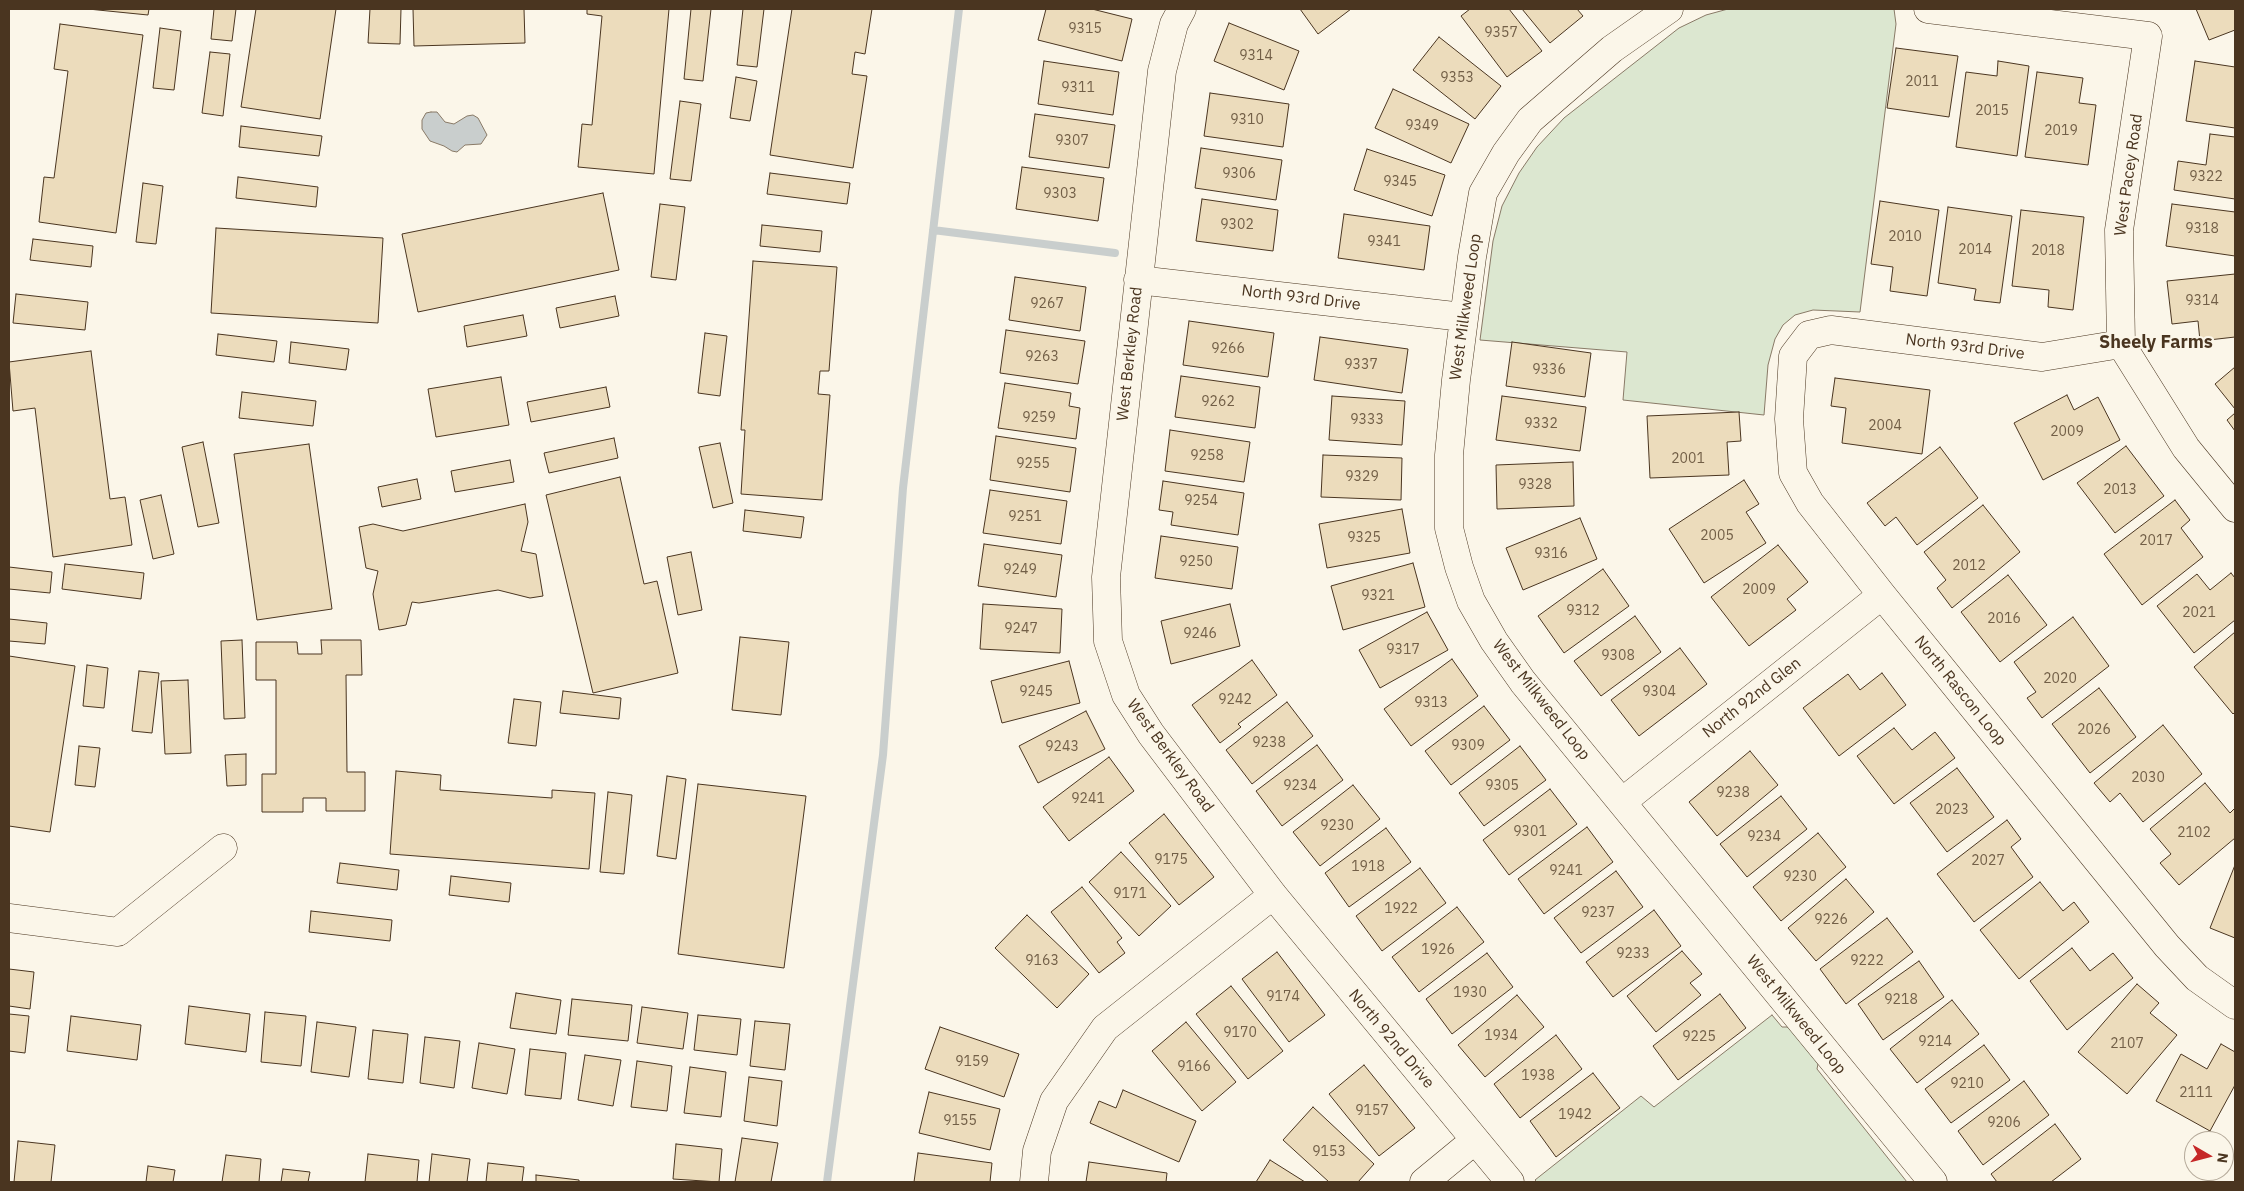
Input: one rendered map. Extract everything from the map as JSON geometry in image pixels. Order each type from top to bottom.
[{"type":"street","name":"West Berkley Road","points":[[1182,9],[1174,24],[1162,71],[1106,577],[1108,641],[1126,695],[1141,718],[1273,895]]},
{"type":"street","name":"West Milkweed Loop","points":[[1669,9],[1612,49],[1530,120],[1506,153],[1483,193],[1463,317],[1449,455],[1449,528],[1459,567],[1471,601],[1494,641],[1542,708],[1622,802],[1933,1182]]},
{"type":"street","name":"West Pacey Road","points":[[1928,9],[2148,36],[2119,230],[2121,344]]},
{"type":"street","name":"North 93rd Drive","points":[[1138,280],[1463,317]]},
{"type":"street","name":"North 93rd Drive","points":[[1809,335],[1831,330],[2042,357],[2121,344]]},
{"type":"street","name":"North Rascon Loop","points":[[1809,335],[1793,356],[1789,419],[1793,473],[1810,503],[1882,595],[2167,946],[2197,978],[2235,1005]]},
{"type":"street","points":[[2121,344],[2186,448],[2235,508]]},
{"type":"street","name":"North 92nd Glen","points":[[1622,802],[1882,595]]},
{"type":"street","points":[[9,918],[118,932],[223,848]]},
{"type":"street","points":[[1034,1182],[1037,1151],[1054,1101],[1105,1028],[1273,895]]},
{"type":"street","name":"North 92nd Drive","points":[[1273,895],[1510,1182]]},
{"type":"street","points":[[1424,1182],[1475,1140]]},
{"type":"green space","points":[[1728,9],[1894,9],[1896,24],[1860,312],[1813,310],[1795,315],[1783,325],[1775,339],[1768,365],[1764,415],[1623,400],[1627,352],[1480,340],[1493,241],[1502,206],[1519,173],[1537,147],[1564,118],[1679,28],[1706,15]]},
{"type":"green space","points":[[1772,1015],[1782,1027],[1791,1027],[1819,1059],[1817,1069],[1907,1182],[1537,1182],[1535,1180],[1641,1096],[1654,1107]]},
{"type":"shaded area","points":[[437,112],[445,122],[454,124],[467,116],[473,115],[478,118],[487,135],[481,144],[465,145],[457,152],[452,151],[430,141],[422,129],[422,120],[426,113]]},
{"type":"building","points":[[88,9],[149,9],[148,15]]},
{"type":"building","points":[[214,9],[236,9],[232,41],[211,39]]},
{"type":"building","points":[[256,9],[336,9],[320,119],[241,107]]},
{"type":"building","points":[[370,9],[401,9],[400,44],[368,43]]},
{"type":"building","points":[[413,9],[524,9],[525,43],[414,46]]},
{"type":"building","points":[[587,9],[669,9],[654,174],[578,167],[582,124],[592,125],[602,16],[587,14]]},
{"type":"building","points":[[691,9],[711,9],[703,81],[684,79]]},
{"type":"building","points":[[743,9],[764,9],[757,67],[737,65]]},
{"type":"building","points":[[792,9],[872,9],[865,54],[855,52],[852,74],[867,76],[853,168],[770,155]]},
{"type":"building","points":[[1046,9],[1092,9],[1132,19],[1122,61],[1038,40]]},
{"type":"building","points":[[1300,9],[1351,9],[1318,34]]},
{"type":"building","points":[[1470,9],[1509,9],[1542,51],[1507,77],[1461,16]]},
{"type":"building","points":[[1522,9],[1577,9],[1583,16],[1550,43]]},
{"type":"building","points":[[2196,9],[2235,9],[2235,30],[2209,40]]},
{"type":"building","points":[[1229,23],[1299,51],[1284,90],[1214,61]]},
{"type":"building","points":[[60,24],[143,35],[116,233],[39,222],[44,177],[54,178],[68,71],[54,69]]},
{"type":"building","points":[[160,28],[181,31],[174,90],[153,88]]},
{"type":"building","points":[[1439,37],[1501,86],[1475,119],[1413,70]]},
{"type":"building","points":[[1896,48],[1958,56],[1949,117],[1887,108]]},
{"type":"building","points":[[210,52],[230,54],[223,116],[202,113]]},
{"type":"building","points":[[1044,61],[1119,72],[1113,115],[1038,104]]},
{"type":"building","points":[[1998,61],[2029,66],[2017,156],[1956,147],[1966,72],[1997,76]]},
{"type":"building","points":[[2195,61],[2235,67],[2235,128],[2186,121]]},
{"type":"building","points":[[2037,72],[2083,78],[2079,103],[2096,105],[2088,165],[2025,157]]},
{"type":"building","points":[[736,77],[757,81],[750,121],[730,118]]},
{"type":"building","points":[[1393,89],[1469,124],[1451,163],[1375,128]]},
{"type":"building","points":[[1210,93],[1289,104],[1283,147],[1204,136]]},
{"type":"building","points":[[680,101],[701,104],[691,181],[670,179]]},
{"type":"building","points":[[1035,114],[1115,125],[1109,168],[1029,157]]},
{"type":"building","points":[[241,126],[322,136],[319,156],[239,147]]},
{"type":"building","points":[[2210,134],[2235,137],[2235,199],[2174,190],[2178,161],[2206,165]]},
{"type":"building","points":[[1201,148],[1282,160],[1276,200],[1195,188]]},
{"type":"building","points":[[1367,149],[1445,175],[1432,216],[1354,190]]},
{"type":"building","points":[[1022,167],[1104,178],[1098,221],[1016,209]]},
{"type":"building","points":[[770,173],[850,183],[847,204],[767,194]]},
{"type":"building","points":[[238,177],[318,187],[316,207],[236,198]]},
{"type":"building","points":[[143,183],[163,186],[156,244],[136,242]]},
{"type":"building","points":[[603,193],[619,270],[418,312],[402,234]]},
{"type":"building","points":[[1202,199],[1278,210],[1273,251],[1196,241]]},
{"type":"building","points":[[1880,201],[1939,210],[1927,296],[1890,291],[1893,267],[1871,264]]},
{"type":"building","points":[[660,204],[685,207],[676,280],[651,277]]},
{"type":"building","points":[[2172,204],[2235,212],[2235,256],[2166,246]]},
{"type":"building","points":[[1948,207],[2012,216],[2000,303],[1974,300],[1976,289],[1938,283]]},
{"type":"building","points":[[2021,210],[2084,217],[2073,310],[2048,307],[2049,290],[2012,286]]},
{"type":"building","points":[[1344,214],[1430,226],[1424,270],[1338,258]]},
{"type":"building","points":[[762,225],[822,231],[820,252],[760,246]]},
{"type":"building","points":[[216,228],[383,238],[378,323],[211,313]]},
{"type":"building","points":[[33,239],[93,246],[91,267],[30,260]]},
{"type":"building","points":[[753,261],[837,267],[829,371],[820,371],[818,394],[830,395],[822,500],[741,494],[745,430],[741,430]]},
{"type":"building","points":[[2235,274],[2235,337],[2200,341],[2198,321],[2172,324],[2167,281]]},
{"type":"building","points":[[1015,277],[1086,287],[1080,331],[1009,320]]},
{"type":"building","points":[[16,294],[88,302],[85,330],[13,323]]},
{"type":"building","points":[[615,296],[619,316],[560,328],[556,308]]},
{"type":"building","points":[[523,315],[527,336],[467,347],[464,326]]},
{"type":"building","points":[[1189,321],[1274,333],[1268,377],[1183,365]]},
{"type":"building","points":[[1006,330],[1085,341],[1078,384],[1000,373]]},
{"type":"building","points":[[705,333],[727,336],[720,396],[698,393]]},
{"type":"building","points":[[218,334],[277,341],[274,362],[216,355]]},
{"type":"building","points":[[1320,337],[1408,349],[1402,393],[1314,380]]},
{"type":"building","points":[[291,342],[349,349],[346,370],[289,363]]},
{"type":"building","points":[[1512,342],[1591,353],[1585,397],[1506,386]]},
{"type":"building","points":[[91,351],[110,499],[125,497],[132,545],[53,557],[35,408],[13,411],[9,362]]},
{"type":"building","points":[[2235,367],[2235,409],[2215,384]]},
{"type":"building","points":[[1181,376],[1260,387],[1255,428],[1175,417]]},
{"type":"building","points":[[501,377],[509,425],[436,437],[428,389]]},
{"type":"building","points":[[1835,378],[1930,390],[1922,454],[1842,443],[1846,408],[1831,406]]},
{"type":"building","points":[[1005,383],[1071,393],[1069,406],[1080,408],[1076,439],[998,428]]},
{"type":"building","points":[[606,387],[610,407],[531,422],[527,402]]},
{"type":"building","points":[[242,392],[316,401],[313,426],[239,418]]},
{"type":"building","points":[[2067,395],[2074,410],[2098,397],[2120,440],[2043,480],[2014,423]]},
{"type":"building","points":[[1332,396],[1405,401],[1402,445],[1329,440]]},
{"type":"building","points":[[1502,396],[1586,407],[1580,451],[1496,440]]},
{"type":"building","points":[[1739,412],[1741,441],[1727,442],[1729,475],[1650,478],[1647,416]]},
{"type":"building","points":[[2235,413],[2235,431],[2227,420]]},
{"type":"building","points":[[1170,430],[1250,442],[1244,482],[1165,471]]},
{"type":"building","points":[[996,436],[1076,448],[1070,492],[990,480]]},
{"type":"building","points":[[614,438],[618,458],[549,473],[544,453]]},
{"type":"building","points":[[203,442],[219,523],[198,527],[182,447]]},
{"type":"building","points":[[720,443],[733,503],[713,508],[699,447]]},
{"type":"building","points":[[309,444],[332,609],[257,620],[234,454]]},
{"type":"building","points":[[2126,446],[2164,496],[2115,533],[2077,483]]},
{"type":"building","points":[[1940,447],[1978,498],[1917,545],[1896,517],[1885,526],[1867,503]]},
{"type":"building","points":[[1323,455],[1402,458],[1401,500],[1321,497]]},
{"type":"building","points":[[510,460],[514,482],[455,492],[451,471]]},
{"type":"building","points":[[1573,462],[1574,506],[1497,509],[1496,465]]},
{"type":"building","points":[[620,477],[644,584],[657,581],[678,673],[593,693],[546,495]]},
{"type":"building","points":[[417,479],[421,499],[382,507],[378,487]]},
{"type":"building","points":[[1744,480],[1759,504],[1746,512],[1766,543],[1704,583],[1669,529]]},
{"type":"building","points":[[1163,481],[1244,493],[1238,535],[1171,525],[1173,512],[1159,510]]},
{"type":"building","points":[[990,490],[1067,501],[1061,544],[983,533]]},
{"type":"building","points":[[161,495],[174,554],[153,559],[140,500]]},
{"type":"building","points":[[2175,500],[2190,520],[2181,528],[2203,557],[2142,605],[2104,554]]},
{"type":"building","points":[[525,504],[528,522],[521,551],[536,554],[543,596],[530,598],[498,590],[419,603],[412,602],[406,625],[379,630],[373,594],[378,571],[366,568],[359,527],[373,524],[403,531]]},
{"type":"building","points":[[1983,505],[2020,552],[1952,608],[1937,588],[1946,580],[1924,552]]},
{"type":"building","points":[[1402,509],[1410,553],[1327,568],[1319,524]]},
{"type":"building","points":[[745,510],[804,517],[801,538],[743,531]]},
{"type":"building","points":[[1580,518],[1597,559],[1523,590],[1506,548]]},
{"type":"building","points":[[1161,536],[1238,547],[1232,589],[1155,578]]},
{"type":"building","points":[[984,544],[1062,555],[1056,597],[978,586]]},
{"type":"building","points":[[1778,545],[1808,582],[1787,599],[1796,610],[1749,646],[1711,597]]},
{"type":"building","points":[[691,552],[702,610],[678,615],[667,557]]},
{"type":"building","points":[[1413,563],[1425,607],[1343,630],[1331,586]]},
{"type":"building","points":[[65,564],[144,573],[141,599],[62,589]]},
{"type":"building","points":[[9,567],[52,572],[50,593],[9,589]]},
{"type":"building","points":[[1603,569],[1629,606],[1564,653],[1538,616]]},
{"type":"building","points":[[2231,573],[2235,578],[2235,620],[2194,653],[2157,606],[2197,574],[2210,590]]},
{"type":"building","points":[[2008,575],[2047,625],[2000,662],[1961,612]]},
{"type":"building","points":[[983,604],[1062,609],[1060,653],[980,649]]},
{"type":"building","points":[[1230,604],[1240,646],[1171,664],[1161,621]]},
{"type":"building","points":[[1427,612],[1448,650],[1380,688],[1359,650]]},
{"type":"building","points":[[1635,616],[1661,652],[1601,696],[1574,661]]},
{"type":"building","points":[[2073,617],[2109,666],[2042,718],[2027,698],[2036,692],[2014,662]]},
{"type":"building","points":[[9,619],[47,623],[45,644],[9,641]]},
{"type":"building","points":[[2235,632],[2235,712],[2233,714],[2194,667]]},
{"type":"building","points":[[740,637],[789,642],[781,715],[732,710]]},
{"type":"building","points":[[242,640],[245,718],[224,719],[221,641]]},
{"type":"building","points":[[321,640],[361,640],[362,675],[346,675],[347,772],[365,772],[365,811],[326,811],[326,798],[303,798],[303,812],[262,812],[262,774],[276,774],[276,680],[256,680],[256,642],[297,642],[298,654],[322,654]]},
{"type":"building","points":[[1680,648],[1707,684],[1639,736],[1611,700]]},
{"type":"building","points":[[9,656],[75,666],[50,832],[9,826]]},
{"type":"building","points":[[1452,659],[1478,696],[1411,746],[1384,709]]},
{"type":"building","points":[[1252,660],[1277,695],[1238,724],[1241,727],[1220,743],[1192,705]]},
{"type":"building","points":[[1069,661],[1080,703],[1002,723],[991,681]]},
{"type":"building","points":[[87,665],[108,668],[104,708],[83,706]]},
{"type":"building","points":[[139,671],[159,673],[152,733],[132,731]]},
{"type":"building","points":[[1882,673],[1906,705],[1839,756],[1803,708],[1848,674],[1860,690]]},
{"type":"building","points":[[188,680],[191,753],[165,754],[161,681]]},
{"type":"building","points":[[2099,688],[2136,737],[2090,773],[2052,724]]},
{"type":"building","points":[[563,691],[621,698],[619,719],[560,713]]},
{"type":"building","points":[[514,699],[541,702],[536,746],[508,743]]},
{"type":"building","points":[[1287,702],[1313,736],[1252,784],[1226,750]]},
{"type":"building","points":[[1484,706],[1510,740],[1451,785],[1425,751]]},
{"type":"building","points":[[1086,711],[1105,749],[1038,783],[1019,746]]},
{"type":"building","points":[[2163,725],[2202,774],[2143,822],[2120,793],[2110,802],[2094,783]]},
{"type":"building","points":[[1894,728],[1912,750],[1935,732],[1955,758],[1894,804],[1857,756]]},
{"type":"building","points":[[1317,745],[1343,780],[1282,826],[1256,791]]},
{"type":"building","points":[[79,746],[100,748],[95,787],[75,785]]},
{"type":"building","points":[[1520,746],[1546,780],[1484,826],[1459,793]]},
{"type":"building","points":[[1750,751],[1778,785],[1717,836],[1689,802]]},
{"type":"building","points":[[246,754],[246,785],[227,786],[225,755]]},
{"type":"building","points":[[1109,757],[1134,791],[1069,841],[1043,807]]},
{"type":"building","points":[[1957,768],[1994,817],[1947,852],[1910,803]]},
{"type":"building","points":[[396,771],[441,775],[440,790],[552,798],[552,790],[595,793],[589,869],[390,854]]},
{"type":"building","points":[[667,776],[686,779],[676,859],[657,856]]},
{"type":"building","points":[[2205,783],[2230,813],[2235,808],[2235,838],[2179,885],[2160,863],[2171,854],[2150,829]]},
{"type":"building","points":[[698,784],[806,796],[784,968],[678,954]]},
{"type":"building","points":[[1353,785],[1380,819],[1320,866],[1293,832]]},
{"type":"building","points":[[1550,789],[1577,824],[1509,875],[1483,840]]},
{"type":"building","points":[[608,792],[632,795],[624,874],[600,872]]},
{"type":"building","points":[[1781,796],[1807,829],[1747,877],[1720,844]]},
{"type":"building","points":[[1164,814],[1214,877],[1179,905],[1129,843]]},
{"type":"building","points":[[2007,820],[2021,839],[2011,847],[2033,877],[1974,922],[1937,874]]},
{"type":"building","points":[[1587,827],[1613,862],[1544,914],[1518,879]]},
{"type":"building","points":[[1386,828],[1411,862],[1349,907],[1325,873]]},
{"type":"building","points":[[1818,833],[1846,867],[1781,921],[1753,887]]},
{"type":"building","points":[[1121,852],[1171,906],[1139,936],[1089,882]]},
{"type":"building","points":[[340,863],[399,870],[397,890],[337,883]]},
{"type":"building","points":[[2235,865],[2235,938],[2210,928]]},
{"type":"building","points":[[1420,868],[1446,903],[1382,951],[1356,916]]},
{"type":"building","points":[[1616,871],[1643,907],[1581,953],[1554,918]]},
{"type":"building","points":[[451,876],[511,883],[509,902],[449,895]]},
{"type":"building","points":[[1846,879],[1874,912],[1816,961],[1788,928]]},
{"type":"building","points":[[2040,882],[2063,911],[2074,902],[2089,922],[2019,979],[1980,930]]},
{"type":"building","points":[[1082,887],[1122,938],[1117,942],[1125,953],[1099,973],[1051,912]]},
{"type":"building","points":[[1457,907],[1484,942],[1419,992],[1392,957]]},
{"type":"building","points":[[1654,910],[1681,946],[1613,997],[1586,962]]},
{"type":"building","points":[[311,911],[392,920],[390,941],[309,932]]},
{"type":"building","points":[[1027,915],[1089,974],[1057,1008],[995,948]]},
{"type":"building","points":[[1887,918],[1913,952],[1846,1004],[1820,969]]},
{"type":"building","points":[[2072,948],[2090,971],[2113,953],[2133,978],[2067,1030],[2030,981]]},
{"type":"building","points":[[1682,951],[1702,974],[1690,983],[1701,995],[1656,1032],[1627,996]]},
{"type":"building","points":[[1277,952],[1325,1015],[1289,1042],[1242,979]]},
{"type":"building","points":[[1487,953],[1513,987],[1452,1034],[1426,999]]},
{"type":"building","points":[[1919,961],[1944,997],[1883,1040],[1858,1004]]},
{"type":"building","points":[[9,969],[34,972],[30,1009],[9,1006]]},
{"type":"building","points":[[2137,984],[2159,1003],[2150,1013],[2177,1035],[2127,1094],[2078,1052]]},
{"type":"building","points":[[1231,986],[1283,1051],[1248,1079],[1196,1014]]},
{"type":"building","points":[[516,993],[561,1000],[556,1034],[510,1028]]},
{"type":"building","points":[[1720,994],[1746,1028],[1678,1080],[1653,1046]]},
{"type":"building","points":[[1517,995],[1544,1027],[1485,1077],[1458,1045]]},
{"type":"building","points":[[572,999],[632,1005],[628,1041],[568,1035]]},
{"type":"building","points":[[1952,1000],[1979,1034],[1917,1083],[1890,1049]]},
{"type":"building","points":[[189,1006],[250,1014],[246,1052],[185,1044]]},
{"type":"building","points":[[642,1007],[688,1013],[683,1049],[637,1043]]},
{"type":"building","points":[[265,1012],[306,1016],[301,1066],[261,1062]]},
{"type":"building","points":[[9,1014],[29,1016],[25,1053],[9,1051]]},
{"type":"building","points":[[698,1015],[741,1019],[737,1055],[694,1050]]},
{"type":"building","points":[[71,1016],[141,1025],[137,1060],[67,1051]]},
{"type":"building","points":[[755,1021],[790,1024],[785,1070],[750,1066]]},
{"type":"building","points":[[317,1022],[356,1027],[349,1077],[311,1072]]},
{"type":"building","points":[[1186,1022],[1236,1082],[1202,1111],[1152,1051]]},
{"type":"building","points":[[940,1027],[1019,1054],[1004,1097],[925,1069]]},
{"type":"building","points":[[373,1030],[408,1034],[403,1083],[368,1079]]},
{"type":"building","points":[[1556,1035],[1582,1069],[1520,1118],[1494,1084]]},
{"type":"building","points":[[425,1037],[460,1041],[454,1088],[420,1083]]},
{"type":"building","points":[[479,1043],[515,1049],[507,1094],[472,1088]]},
{"type":"building","points":[[2221,1044],[2235,1052],[2235,1085],[2210,1131],[2156,1101],[2181,1054],[2207,1069]]},
{"type":"building","points":[[1984,1045],[2010,1080],[1951,1123],[1925,1089]]},
{"type":"building","points":[[530,1049],[566,1053],[561,1099],[525,1095]]},
{"type":"building","points":[[585,1055],[621,1060],[613,1106],[578,1100]]},
{"type":"building","points":[[637,1061],[672,1066],[667,1111],[631,1107]]},
{"type":"building","points":[[1364,1065],[1415,1128],[1379,1156],[1329,1094]]},
{"type":"building","points":[[690,1067],[726,1072],[721,1117],[684,1113]]},
{"type":"building","points":[[1593,1073],[1620,1108],[1556,1157],[1530,1121]]},
{"type":"building","points":[[749,1077],[782,1081],[777,1126],[744,1121]]},
{"type":"building","points":[[2024,1081],[2049,1115],[1983,1165],[1958,1131]]},
{"type":"building","points":[[1123,1090],[1196,1121],[1179,1162],[1090,1123],[1099,1101],[1116,1108]]},
{"type":"building","points":[[929,1092],[1000,1109],[990,1150],[919,1133]]},
{"type":"building","points":[[1313,1107],[1374,1164],[1358,1182],[1329,1182],[1283,1140]]},
{"type":"building","points":[[2055,1124],[2081,1159],[2051,1182],[1997,1182],[1991,1174]]},
{"type":"building","points":[[742,1138],[778,1143],[771,1182],[735,1182]]},
{"type":"building","points":[[18,1141],[55,1145],[51,1182],[14,1182]]},
{"type":"building","points":[[676,1144],[722,1149],[719,1182],[673,1179]]},
{"type":"building","points":[[918,1153],[992,1163],[990,1182],[914,1182]]},
{"type":"building","points":[[368,1154],[419,1160],[417,1182],[365,1182]]},
{"type":"building","points":[[432,1154],[470,1159],[467,1182],[429,1182]]},
{"type":"building","points":[[226,1155],[261,1159],[259,1182],[222,1182]]},
{"type":"building","points":[[1270,1160],[1305,1182],[1256,1182]]},
{"type":"building","points":[[1089,1162],[1167,1173],[1166,1182],[1086,1182]]},
{"type":"building","points":[[488,1163],[524,1167],[522,1182],[486,1182]]},
{"type":"building","points":[[148,1166],[175,1170],[173,1182],[146,1182]]},
{"type":"building","points":[[283,1169],[310,1172],[308,1182],[281,1182]]},
{"type":"building","points":[[536,1175],[579,1180],[579,1182],[536,1182]]},
{"type":"waterway","points":[[827,1182],[883,755],[903,488],[959,9]]},
{"type":"waterway","points":[[933,230],[1115,253]]},
{"type":"district","name":"Sheely Farms","points":[[2156,343]]}]
